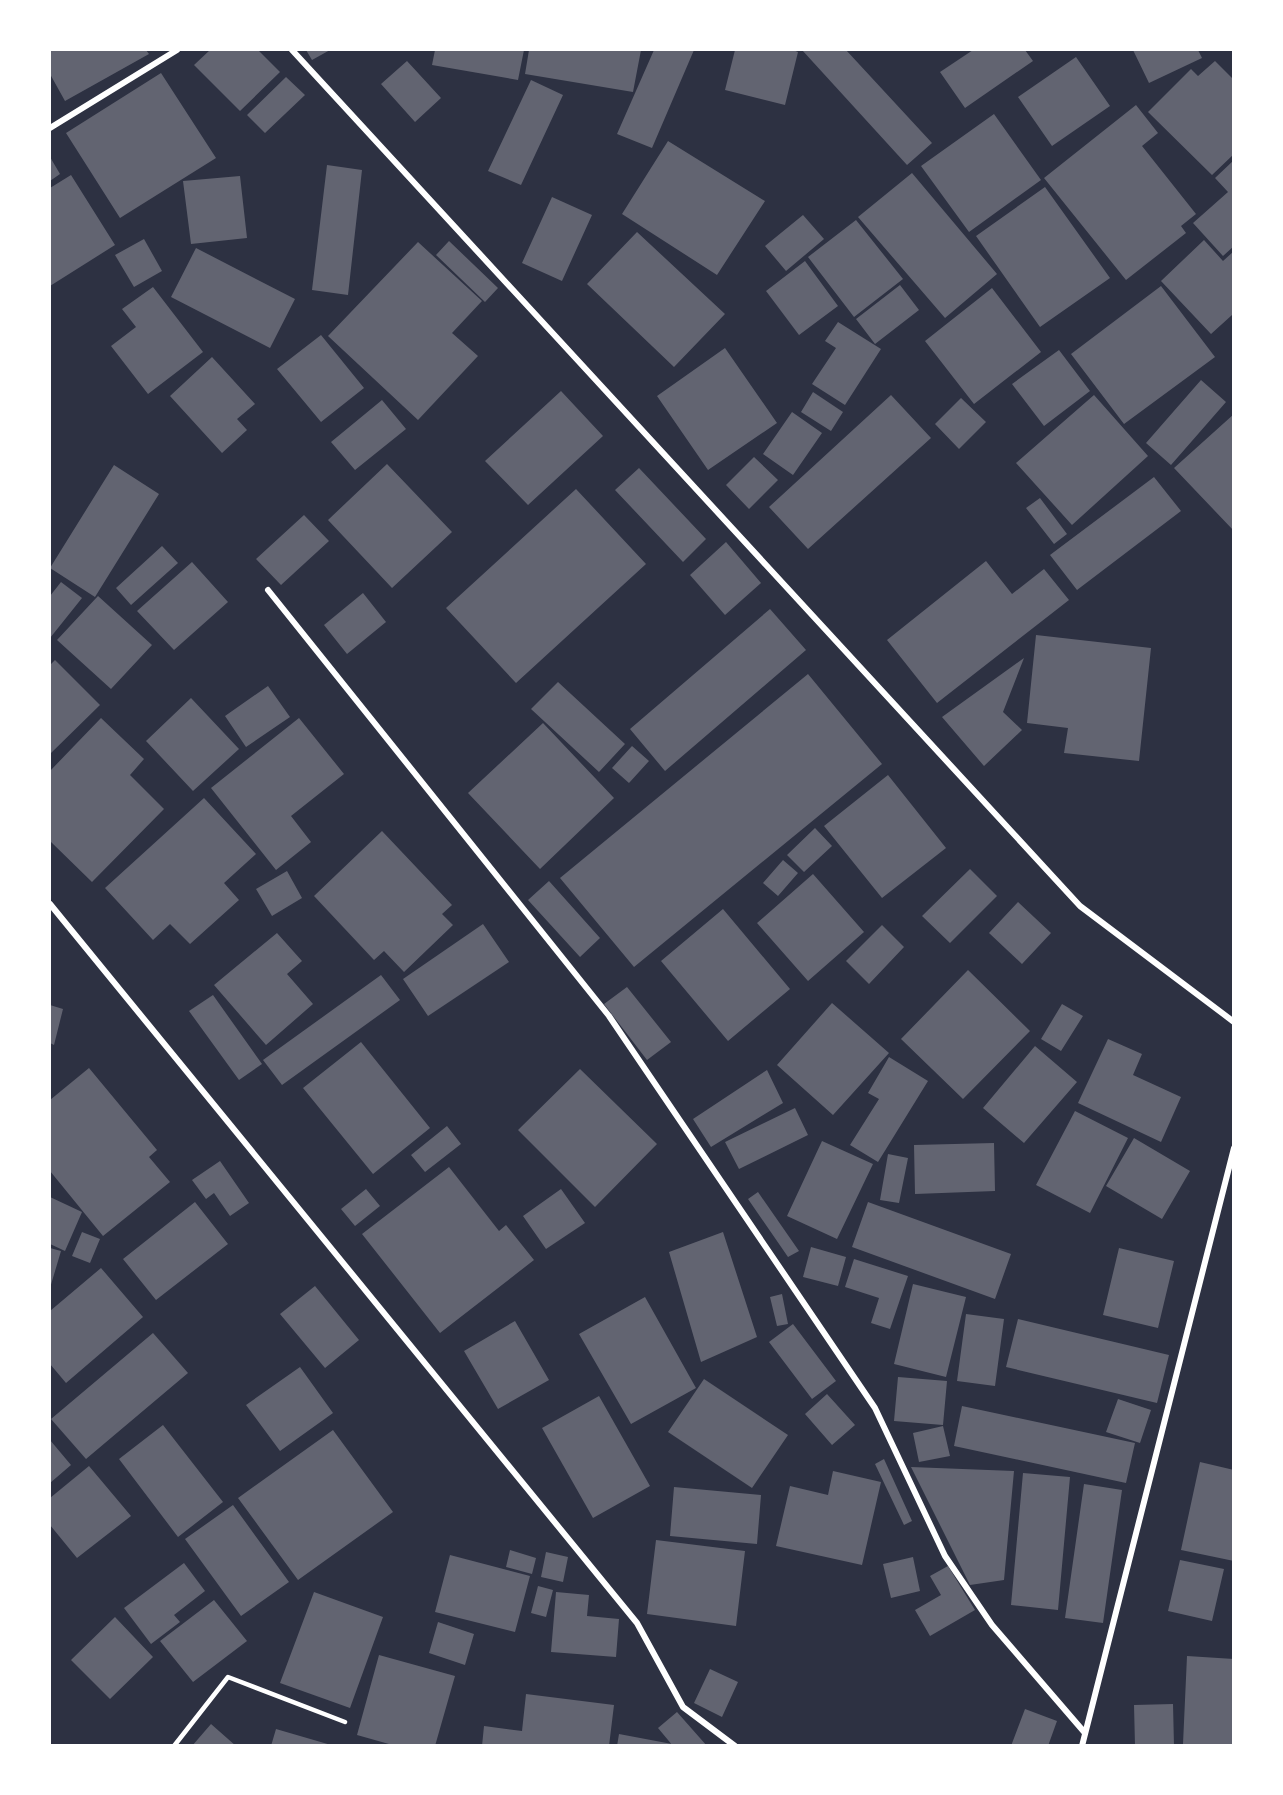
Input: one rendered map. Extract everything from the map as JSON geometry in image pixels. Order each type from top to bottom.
[{"type":"street","points":[[50,128],[177,50]]},
{"type":"street","points":[[291,50],[1080,906],[1233,1022]]},
{"type":"street","points":[[268,590],[609,1016],[875,1408],[945,1556],[992,1625],[1085,1733]]},
{"type":"street","points":[[50,904],[637,1623],[683,1707],[735,1746]]},
{"type":"street","points":[[1082,1746],[1233,1148]]},
{"type":"lane","points":[[174,1746],[228,1677],[345,1722]]},
{"type":"building","points":[[50,50],[146,50],[149,54],[65,101],[50,74]]},
{"type":"building","points":[[210,50],[258,50],[280,72],[240,111],[194,65]]},
{"type":"building","points":[[306,50],[330,50],[312,60]]},
{"type":"building","points":[[435,50],[524,50],[518,80],[432,65]]},
{"type":"building","points":[[529,50],[641,50],[633,92],[525,74]]},
{"type":"building","points":[[654,50],[694,50],[652,148],[617,134]]},
{"type":"building","points":[[735,50],[793,50],[798,52],[785,105],[725,90]]},
{"type":"building","points":[[802,50],[846,50],[932,143],[907,165]]},
{"type":"building","points":[[973,50],[1025,50],[1033,61],[965,108],[940,72]]},
{"type":"building","points":[[1133,50],[1198,50],[1202,58],[1149,83]]},
{"type":"building","points":[[1076,57],[1110,106],[1052,146],[1018,97]]},
{"type":"building","points":[[407,61],[441,98],[415,122],[381,84]]},
{"type":"building","points":[[1215,61],[1234,80],[1234,154],[1212,175],[1148,112],[1191,69],[1198,76]]},
{"type":"building","points":[[161,73],[216,158],[120,218],[66,133]]},
{"type":"building","points":[[286,77],[305,95],[265,133],[247,115]]},
{"type":"building","points":[[531,80],[563,95],[521,185],[488,171]]},
{"type":"building","points":[[1136,105],[1158,133],[1142,146],[1196,214],[1181,226],[1186,233],[1126,280],[1044,178]]},
{"type":"building","points":[[994,114],[1041,180],[969,232],[921,166]]},
{"type":"building","points":[[668,141],[765,201],[717,275],[622,214]]},
{"type":"building","points":[[50,157],[60,174],[50,181]]},
{"type":"building","points":[[1234,160],[1234,246],[1223,256],[1193,223],[1228,192],[1215,178]]},
{"type":"building","points":[[327,165],[362,170],[348,295],[312,290]]},
{"type":"building","points":[[912,173],[997,274],[945,318],[858,217]]},
{"type":"building","points":[[71,175],[115,245],[50,286],[50,188]]},
{"type":"building","points":[[240,176],[247,238],[191,244],[183,181]]},
{"type":"building","points":[[1045,187],[1110,278],[1040,327],[976,236]]},
{"type":"building","points":[[552,197],[592,215],[562,281],[522,263]]},
{"type":"building","points":[[803,215],[824,239],[786,271],[765,246]]},
{"type":"building","points":[[856,220],[903,279],[854,317],[808,257]]},
{"type":"building","points":[[637,232],[725,314],[674,367],[587,284]]},
{"type":"building","points":[[144,239],[162,271],[134,287],[115,255]]},
{"type":"building","points":[[1204,240],[1223,261],[1234,251],[1234,317],[1232,315],[1211,334],[1161,281]]},
{"type":"building","points":[[449,241],[498,288],[485,302],[436,255]]},
{"type":"building","points":[[418,242],[482,301],[452,333],[478,356],[418,420],[328,336]]},
{"type":"building","points":[[196,248],[295,299],[270,348],[171,297]]},
{"type":"building","points":[[805,261],[838,306],[799,335],[766,291]]},
{"type":"building","points":[[900,285],[919,310],[875,344],[856,319]]},
{"type":"building","points":[[1161,286],[1215,357],[1124,424],[1071,354]]},
{"type":"building","points":[[153,287],[203,352],[148,394],[111,346],[136,327],[122,309]]},
{"type":"building","points":[[992,288],[1041,352],[974,404],[925,341]]},
{"type":"building","points":[[838,322],[881,349],[845,405],[812,384],[836,348],[825,341]]},
{"type":"building","points":[[321,335],[364,388],[321,422],[277,369]]},
{"type":"building","points":[[725,348],[777,423],[708,470],[657,396]]},
{"type":"building","points":[[1059,350],[1090,391],[1044,426],[1012,384]]},
{"type":"building","points":[[212,357],[255,404],[237,419],[247,430],[222,453],[170,396]]},
{"type":"building","points":[[1201,380],[1226,402],[1171,465],[1146,443]]},
{"type":"building","points":[[561,391],[603,436],[528,505],[485,461]]},
{"type":"building","points":[[813,392],[843,412],[831,431],[801,412]]},
{"type":"building","points":[[891,395],[931,438],[808,549],[769,507]]},
{"type":"building","points":[[1094,395],[1148,456],[1072,525],[1016,463]]},
{"type":"building","points":[[961,398],[986,422],[959,449],[935,424]]},
{"type":"building","points":[[382,400],[406,429],[355,470],[331,442]]},
{"type":"building","points":[[792,412],[822,433],[793,475],[763,454]]},
{"type":"building","points":[[1234,414],[1234,531],[1174,468]]},
{"type":"building","points":[[754,457],[778,480],[749,509],[726,485]]},
{"type":"building","points":[[387,464],[452,532],[392,588],[328,520]]},
{"type":"building","points":[[114,465],[159,494],[95,597],[50,568]]},
{"type":"building","points":[[639,468],[706,539],[683,562],[615,490]]},
{"type":"building","points":[[1154,477],[1181,511],[1077,590],[1050,555]]},
{"type":"building","points":[[576,489],[646,564],[516,683],[446,608]]},
{"type":"building","points":[[1040,498],[1067,534],[1054,544],[1026,508]]},
{"type":"building","points":[[304,515],[329,541],[281,585],[256,559]]},
{"type":"building","points":[[726,542],[761,583],[725,615],[690,575]]},
{"type":"building","points":[[162,546],[178,563],[131,605],[116,588]]},
{"type":"building","points":[[986,561],[1012,594],[1044,569],[1069,600],[937,703],[887,640]]},
{"type":"building","points":[[192,562],[228,602],[174,650],[137,611]]},
{"type":"building","points":[[61,582],[82,598],[50,638],[50,596]]},
{"type":"building","points":[[363,593],[386,622],[347,654],[324,625]]},
{"type":"building","points":[[98,596],[152,645],[111,689],[57,640]]},
{"type":"building","points":[[770,609],[806,650],[665,771],[630,729]]},
{"type":"building","points":[[1036,635],[1151,648],[1139,761],[1064,753],[1068,728],[1027,723]]},
{"type":"building","points":[[1024,658],[1003,712],[1022,730],[984,766],[942,717]]},
{"type":"building","points":[[55,660],[100,705],[50,754],[50,665]]},
{"type":"building","points":[[808,674],[882,764],[634,967],[560,878]]},
{"type":"building","points":[[558,682],[625,744],[599,772],[531,709]]},
{"type":"building","points":[[268,686],[290,717],[246,747],[225,716]]},
{"type":"building","points":[[191,698],[239,749],[193,791],[146,741]]},
{"type":"building","points":[[101,718],[144,759],[130,775],[164,809],[92,882],[50,841],[50,771]]},
{"type":"building","points":[[299,718],[344,774],[291,816],[311,842],[276,870],[211,788]]},
{"type":"building","points":[[543,723],[614,798],[540,869],[468,793]]},
{"type":"building","points":[[632,746],[649,761],[629,783],[612,768]]},
{"type":"building","points":[[888,775],[946,848],[882,898],[824,826]]},
{"type":"building","points":[[204,798],[256,854],[224,883],[239,900],[190,944],[170,924],[153,940],[105,888]]},
{"type":"building","points":[[815,828],[832,846],[804,872],[787,855]]},
{"type":"building","points":[[382,831],[452,905],[442,914],[453,925],[404,972],[384,951],[374,960],[314,896]]},
{"type":"building","points":[[783,860],[798,873],[778,896],[763,883]]},
{"type":"building","points":[[970,869],[997,896],[950,943],[922,916]]},
{"type":"building","points":[[287,871],[302,898],[272,916],[256,889]]},
{"type":"building","points":[[813,874],[864,932],[808,981],[757,923]]},
{"type":"building","points":[[549,881],[600,938],[580,957],[528,900]]},
{"type":"building","points":[[1018,902],[1051,933],[1022,964],[989,933]]},
{"type":"building","points":[[723,909],[790,989],[728,1041],[661,961]]},
{"type":"building","points":[[483,924],[509,962],[428,1016],[403,979]]},
{"type":"building","points":[[882,925],[904,947],[869,984],[846,961]]},
{"type":"building","points":[[277,933],[302,961],[287,974],[313,1004],[266,1045],[214,985]]},
{"type":"building","points":[[968,970],[1030,1031],[963,1099],[901,1039]]},
{"type":"building","points":[[381,975],[400,1000],[282,1085],[263,1060]]},
{"type":"building","points":[[627,987],[671,1042],[647,1060],[604,1004]]},
{"type":"building","points":[[213,995],[262,1064],[239,1080],[189,1011]]},
{"type":"building","points":[[832,1003],[889,1053],[833,1115],[777,1065]]},
{"type":"building","points":[[1062,1004],[1083,1016],[1061,1051],[1041,1039]]},
{"type":"building","points":[[50,1005],[63,1009],[54,1045],[50,1043]]},
{"type":"building","points":[[1108,1039],[1142,1054],[1133,1075],[1181,1097],[1161,1142],[1078,1103]]},
{"type":"building","points":[[361,1042],[430,1128],[373,1174],[303,1088]]},
{"type":"building","points":[[1035,1046],[1077,1082],[1024,1143],[983,1108]]},
{"type":"building","points":[[889,1057],[928,1081],[878,1162],[850,1145],[879,1099],[868,1093]]},
{"type":"building","points":[[89,1068],[157,1150],[149,1157],[170,1182],[103,1236],[50,1171],[50,1100]]},
{"type":"building","points":[[580,1069],[657,1144],[595,1207],[518,1130]]},
{"type":"building","points":[[767,1070],[783,1103],[711,1147],[693,1119]]},
{"type":"building","points":[[795,1108],[808,1135],[739,1169],[725,1142]]},
{"type":"building","points":[[1075,1111],[1128,1138],[1090,1213],[1036,1185]]},
{"type":"building","points":[[447,1126],[461,1144],[425,1172],[411,1155]]},
{"type":"building","points":[[1134,1138],[1190,1171],[1162,1219],[1106,1186]]},
{"type":"building","points":[[822,1141],[873,1164],[837,1239],[787,1216]]},
{"type":"building","points":[[994,1143],[995,1191],[915,1194],[914,1145]]},
{"type":"building","points":[[888,1154],[908,1158],[899,1203],[880,1200]]},
{"type":"building","points":[[220,1161],[249,1203],[230,1216],[214,1193],[206,1199],[192,1180]]},
{"type":"building","points":[[449,1167],[499,1231],[506,1225],[534,1260],[440,1333],[362,1234]]},
{"type":"building","points":[[366,1189],[380,1206],[355,1226],[341,1209]]},
{"type":"building","points":[[561,1189],[585,1223],[546,1249],[523,1216]]},
{"type":"building","points":[[758,1192],[799,1251],[788,1257],[748,1199]]},
{"type":"building","points":[[50,1197],[82,1212],[65,1251],[50,1244]]},
{"type":"building","points":[[195,1202],[228,1244],[156,1300],[123,1259]]},
{"type":"building","points":[[868,1202],[1011,1254],[995,1299],[852,1247]]},
{"type":"building","points":[[82,1232],[100,1239],[90,1263],[72,1256]]},
{"type":"building","points":[[723,1232],[757,1337],[701,1362],[669,1252]]},
{"type":"building","points":[[811,1247],[846,1257],[838,1286],[803,1277]]},
{"type":"building","points":[[50,1248],[61,1251],[50,1288]]},
{"type":"building","points":[[1119,1248],[1174,1261],[1158,1328],[1103,1315]]},
{"type":"building","points":[[854,1259],[908,1276],[890,1329],[871,1323],[879,1298],[845,1287]]},
{"type":"building","points":[[101,1268],[143,1317],[66,1383],[50,1364],[50,1311]]},
{"type":"building","points":[[913,1284],[966,1297],[946,1377],[894,1364]]},
{"type":"building","points":[[315,1286],[359,1340],[325,1368],[280,1314]]},
{"type":"building","points":[[782,1294],[788,1324],[777,1326],[770,1297]]},
{"type":"building","points":[[645,1297],[696,1388],[631,1424],[579,1334]]},
{"type":"building","points":[[966,1314],[1004,1319],[995,1386],[957,1381]]},
{"type":"building","points":[[1018,1319],[1169,1355],[1157,1403],[1006,1367]]},
{"type":"building","points":[[515,1321],[549,1380],[498,1409],[464,1351]]},
{"type":"building","points":[[793,1324],[836,1381],[812,1399],[769,1342]]},
{"type":"building","points":[[153,1333],[188,1373],[86,1459],[51,1419]]},
{"type":"building","points":[[300,1367],[333,1413],[280,1451],[246,1405]]},
{"type":"building","points":[[898,1377],[947,1381],[943,1425],[894,1421]]},
{"type":"building","points":[[704,1379],[788,1435],[752,1488],[668,1432]]},
{"type":"building","points":[[827,1394],[855,1425],[832,1445],[805,1414]]},
{"type":"building","points":[[599,1396],[650,1486],[593,1518],[542,1428]]},
{"type":"building","points":[[1118,1399],[1151,1410],[1140,1443],[1106,1432]]},
{"type":"building","points":[[962,1406],[1135,1443],[1126,1483],[954,1446]]},
{"type":"building","points":[[163,1425],[223,1502],[178,1537],[119,1459]]},
{"type":"building","points":[[943,1426],[950,1456],[919,1462],[913,1433]]},
{"type":"building","points":[[333,1430],[393,1512],[298,1580],[238,1498]]},
{"type":"building","points":[[50,1440],[71,1465],[50,1483]]},
{"type":"building","points":[[884,1459],[912,1521],[904,1525],[875,1464]]},
{"type":"building","points":[[1200,1462],[1234,1470],[1234,1561],[1181,1550]]},
{"type":"building","points":[[89,1466],[131,1516],[77,1558],[50,1525],[50,1498]]},
{"type":"building","points":[[911,1467],[1014,1471],[1004,1580],[970,1585]]},
{"type":"building","points":[[833,1471],[881,1482],[862,1565],[776,1546],[790,1486],[828,1495]]},
{"type":"building","points":[[1023,1473],[1070,1477],[1058,1610],[1011,1605]]},
{"type":"building","points":[[1084,1484],[1122,1490],[1103,1623],[1065,1618]]},
{"type":"building","points":[[674,1487],[761,1495],[757,1544],[670,1536]]},
{"type":"building","points":[[233,1505],[289,1582],[241,1616],[185,1539]]},
{"type":"building","points":[[656,1540],[745,1551],[736,1626],[647,1614]]},
{"type":"building","points":[[510,1550],[536,1558],[532,1574],[506,1567]]},
{"type":"building","points":[[546,1552],[568,1557],[563,1582],[541,1577]]},
{"type":"building","points":[[450,1555],[530,1576],[515,1632],[435,1612]]},
{"type":"building","points":[[913,1557],[920,1591],[891,1598],[883,1564]]},
{"type":"building","points":[[1180,1560],[1224,1569],[1212,1621],[1168,1611]]},
{"type":"building","points":[[184,1563],[205,1591],[174,1615],[180,1622],[151,1644],[124,1608]]},
{"type":"building","points":[[948,1566],[975,1610],[930,1636],[915,1610],[941,1595],[930,1576]]},
{"type":"building","points":[[538,1586],[553,1590],[546,1617],[531,1613]]},
{"type":"building","points":[[314,1592],[383,1617],[350,1708],[280,1683]]},
{"type":"building","points":[[556,1592],[589,1595],[587,1616],[619,1619],[616,1657],[551,1652]]},
{"type":"building","points":[[214,1600],[247,1641],[193,1682],[160,1641]]},
{"type":"building","points":[[115,1617],[153,1657],[110,1699],[71,1660]]},
{"type":"building","points":[[438,1622],[474,1634],[465,1665],[429,1653]]},
{"type":"building","points":[[379,1655],[455,1676],[435,1746],[396,1746],[357,1735]]},
{"type":"building","points":[[1187,1656],[1234,1659],[1234,1746],[1183,1744]]},
{"type":"building","points":[[710,1669],[738,1682],[722,1717],[694,1703]]},
{"type":"building","points":[[526,1694],[614,1705],[609,1746],[482,1746],[484,1726],[522,1731]]},
{"type":"building","points":[[1173,1704],[1174,1746],[1135,1746],[1134,1705]]},
{"type":"building","points":[[1025,1709],[1057,1721],[1048,1746],[1011,1746]]},
{"type":"building","points":[[677,1712],[707,1746],[673,1746],[658,1728]]},
{"type":"building","points":[[211,1724],[236,1746],[192,1746]]},
{"type":"building","points":[[276,1729],[331,1745],[331,1746],[271,1746]]},
{"type":"building","points":[[619,1734],[672,1744],[672,1746],[617,1746]]}]
